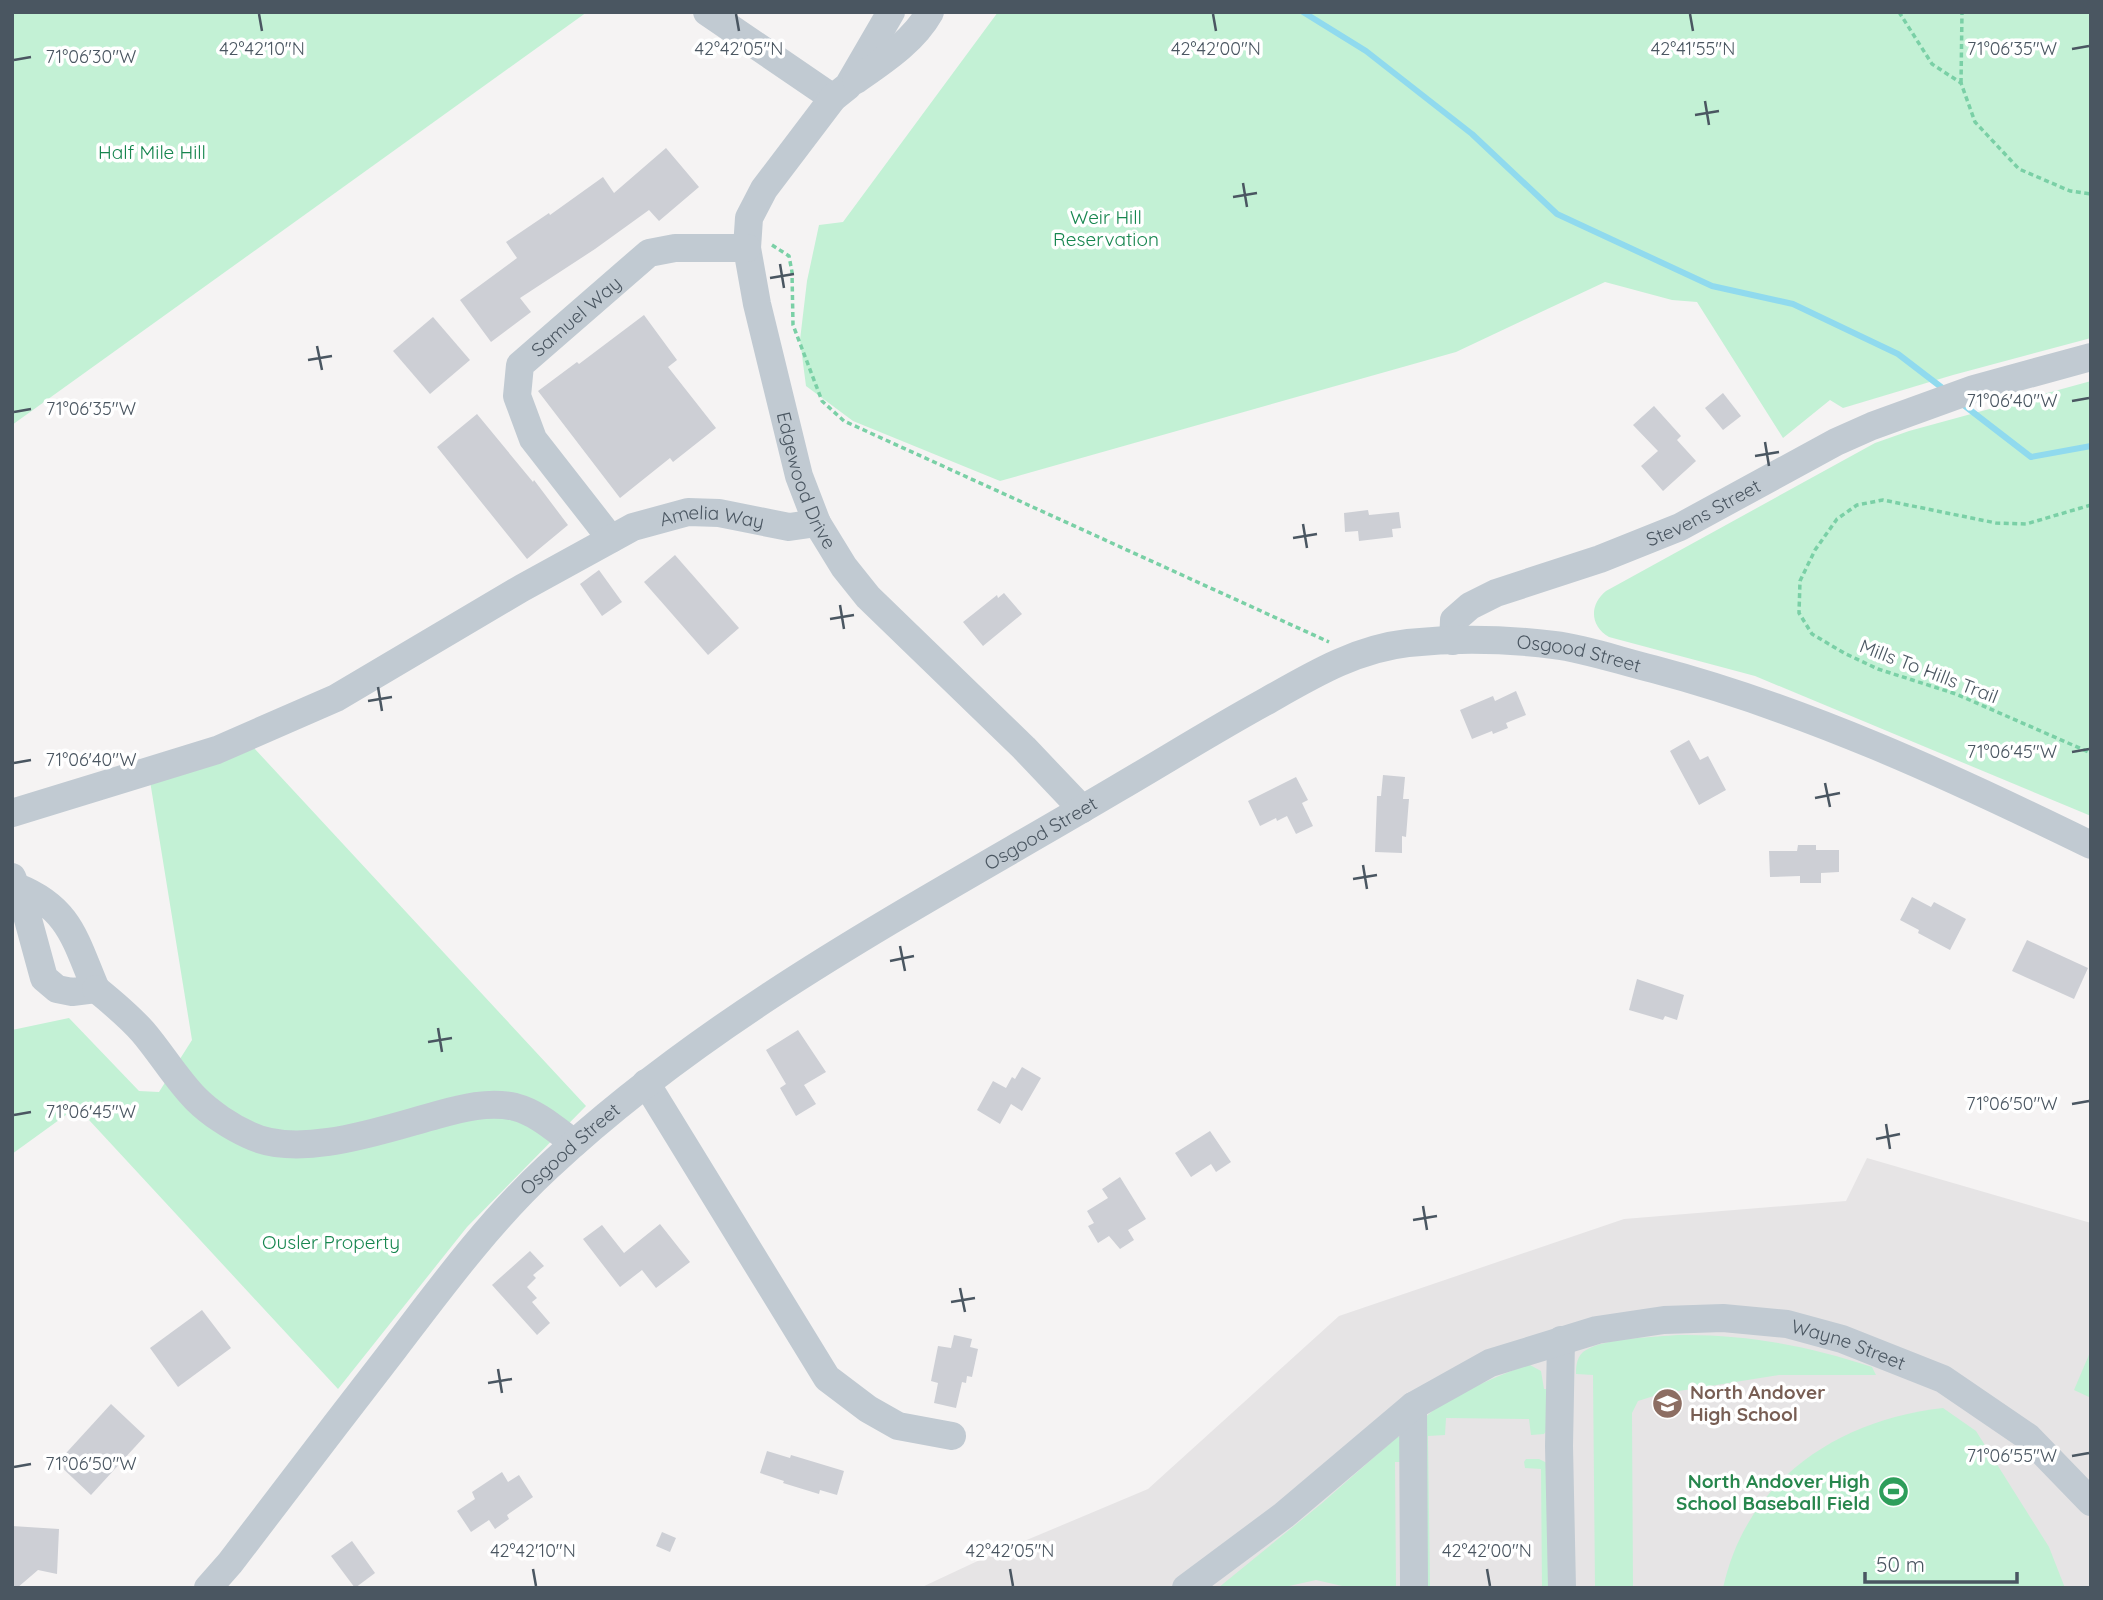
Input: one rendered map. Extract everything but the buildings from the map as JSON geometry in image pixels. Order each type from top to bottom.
[{"type":"street","points":[[707,12],[841,92]]},
{"type":"street","name":"Edgewood Drive","points":[[891,12],[841,92],[764,189],[749,219],[747,244],[757,304],[799,476],[817,523],[844,567],[869,597],[1024,748],[1082,809]]},
{"type":"street","name":"Edgewood Drive","points":[[841,92],[897,51],[924,23],[930,12]]},
{"type":"street","name":"Samuel Way","points":[[611,539],[533,439],[517,396],[520,365],[649,253],[675,248],[747,244]]},
{"type":"street","name":"Stevens Street","points":[[1453,641],[1454,620],[1470,606],[1496,593],[1600,559],[1680,527],[1836,442],[1907,412],[2091,357]]},
{"type":"street","name":"Amelia Way","points":[[12,813],[217,750],[336,698],[522,588],[611,539],[651,521],[688,512],[719,513],[789,527],[817,523]]},
{"type":"street","name":"Osgood Street","points":[[208,1588],[489,1230],[542,1172],[646,1083],[835,954],[1259,705],[1326,667],[1357,654],[1404,643],[1453,641],[1557,645],[1669,673],[1763,702],[1905,758],[2091,845]]},
{"type":"street","points":[[14,882],[44,978],[57,989],[72,992],[96,989]]},
{"type":"street","points":[[14,882],[55,909],[69,927],[96,989],[141,1030],[195,1099],[251,1136],[291,1145],[328,1143],[467,1107],[492,1104],[516,1107],[534,1115],[574,1143]]},
{"type":"street","points":[[646,1083],[827,1378],[868,1409],[898,1426],[951,1436]]},
{"type":"street","name":"Wayne Street","points":[[1186,1588],[1283,1515],[1413,1406],[1490,1363],[1561,1340],[1629,1324],[1723,1318],[1787,1324],[1842,1339],[1944,1379],[2028,1437],[2091,1503]]},
{"type":"street","points":[[1561,1340],[1559,1446],[1562,1588]]},
{"type":"street","points":[[1413,1406],[1414,1588]]},
{"type":"path","points":[[1899,12],[1932,64],[1961,83]]},
{"type":"path","points":[[1962,12],[1961,83],[1975,122],[2019,169],[2070,191],[2091,194]]},
{"type":"path","points":[[747,244],[769,244],[789,256],[793,325],[822,401],[844,421],[1357,654]]},
{"type":"path","name":"Mills To Hills Trail","points":[[2091,505],[2026,524],[1996,523],[1883,500],[1857,505],[1837,519],[1815,550],[1800,581],[1800,613],[1812,634],[1844,653],[1878,669],[1956,694],[2091,753]]},
{"type":"shaded area","name":"North Andover High School","points":[[1867,1158],[2091,1223],[2091,1588],[920,1588],[1148,1489],[1339,1316],[1624,1219],[1846,1201]]},
{"type":"green space","name":"Half Mile Hill","points":[[12,12],[587,12],[12,425]]},
{"type":"green space","name":"Weir Hill Reservation","points":[[998,12],[2091,12],[2091,338],[1843,408],[1830,400],[1783,438],[1697,302],[1672,300],[1605,282],[1456,352],[1000,481],[853,421],[806,386],[800,340],[807,281],[819,225],[843,222]]},
{"type":"green space","points":[[2091,381],[2091,816],[1755,676],[1609,637],[1595,621],[1594,609],[1606,591],[1875,443],[1909,431]]},
{"type":"green space","name":"Ousler Property","points":[[254,748],[586,1106],[467,1227],[338,1389],[77,1107],[12,1154],[12,1030],[69,1018],[139,1091],[159,1092],[192,1040],[150,781]]},
{"type":"green space","points":[[1679,1335],[1753,1339],[1801,1347],[1872,1367],[1876,1375],[1779,1375],[1660,1394],[1638,1401],[1632,1413],[1633,1588],[1595,1588],[1593,1375],[1576,1374],[1578,1360],[1586,1350],[1605,1343]]},
{"type":"green space","points":[[2091,1350],[2091,1398],[2074,1390]]},
{"type":"green space","points":[[1526,1365],[1541,1371],[1544,1389],[1548,1389],[1547,1430],[1544,1434],[1531,1435],[1529,1419],[1446,1418],[1445,1435],[1428,1436],[1430,1588],[1421,1588],[1425,1418],[1458,1395]]},
{"type":"green space","name":"North Andover High School Baseball Field","points":[[1943,1408],[1976,1431],[2049,1547],[2065,1588],[1723,1588],[1735,1549],[1753,1516],[1775,1486],[1803,1462],[1834,1441],[1868,1426],[1904,1415]]},
{"type":"green space","points":[[1400,1437],[1400,1462],[1395,1462],[1396,1588],[1351,1588],[1316,1580],[1280,1588],[1218,1588],[1321,1504]]},
{"type":"green space","points":[[1526,1459],[1539,1459],[1547,1463],[1550,1588],[1542,1588],[1541,1469],[1525,1468]]},
{"type":"waterway","points":[[1303,12],[1366,51],[1472,134],[1557,214],[1712,286],[1793,304],[1898,354],[1945,390]]},
{"type":"waterway","points":[[1961,403],[2031,457],[2091,446]]},
{"type":"place","name":"North Andover High School","points":[[1667,1403]]},
{"type":"place","name":"North Andover High School Baseball Field","points":[[1893,1492]]}]
